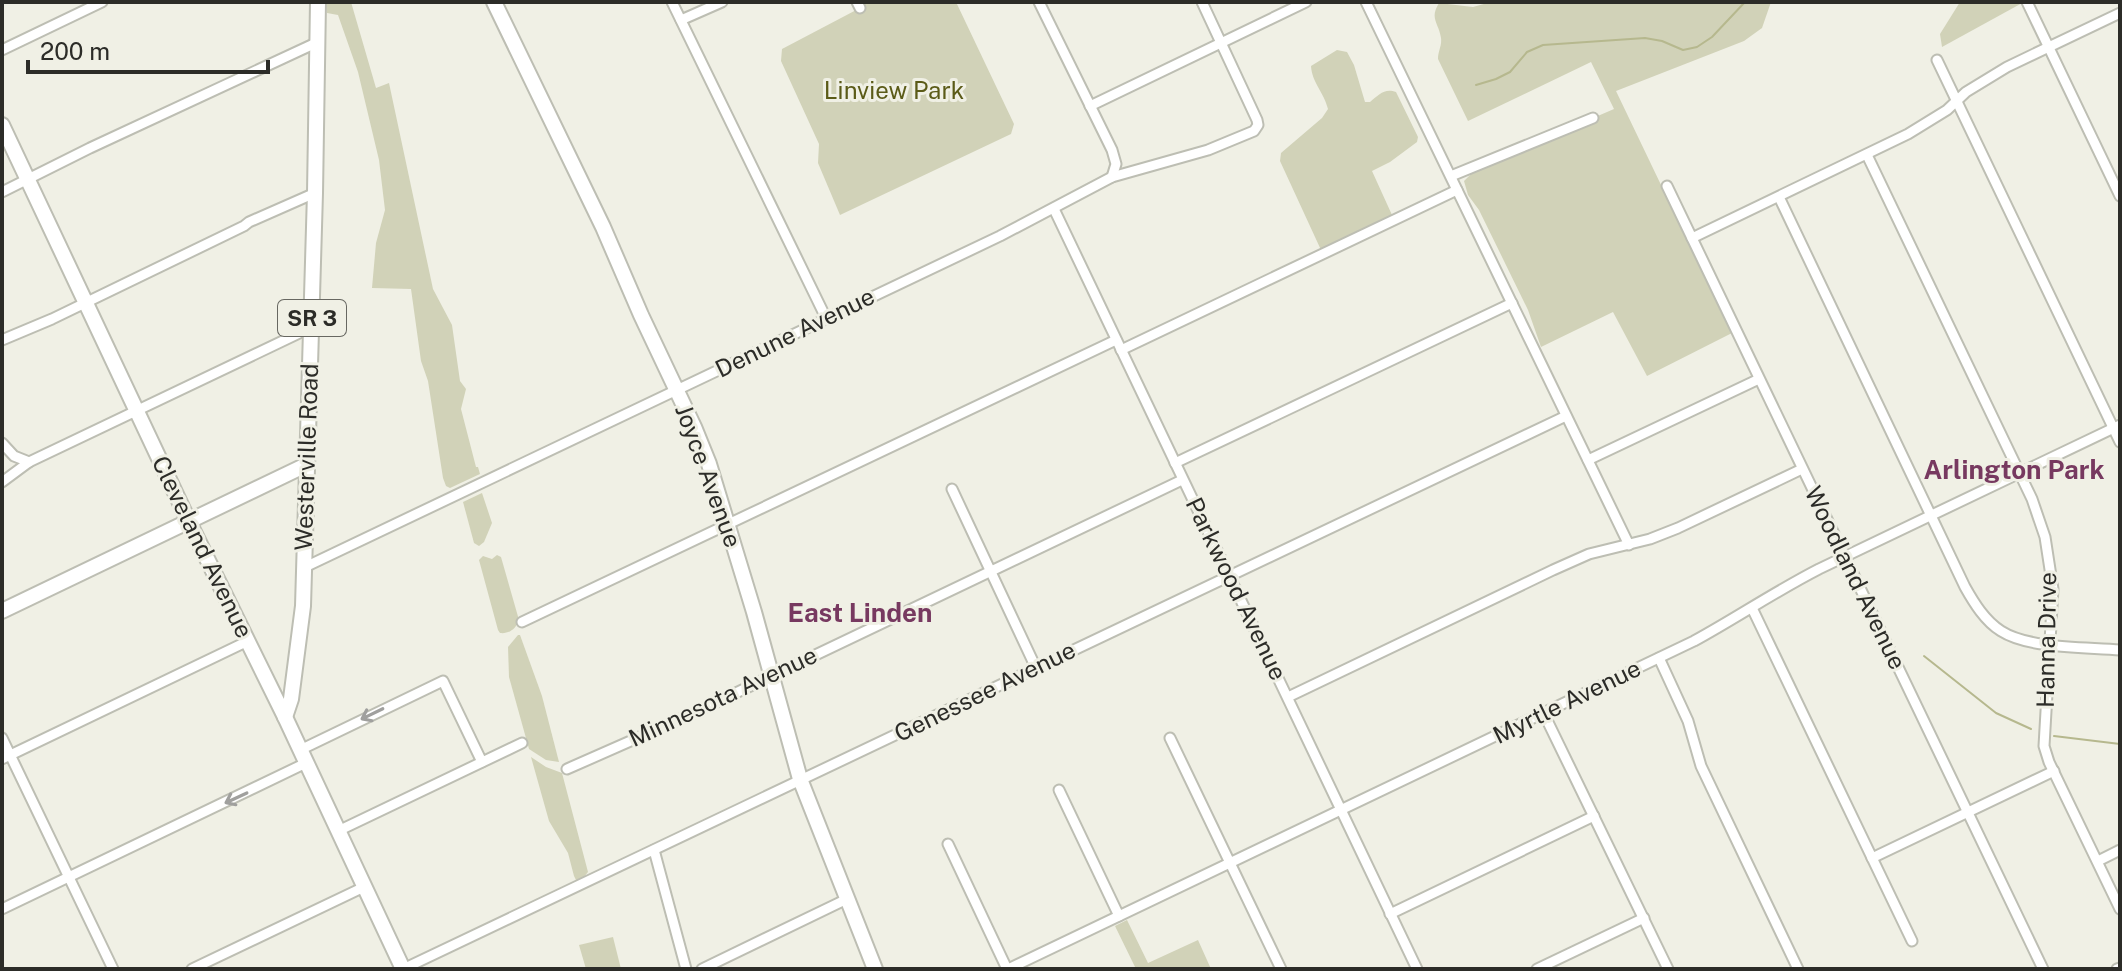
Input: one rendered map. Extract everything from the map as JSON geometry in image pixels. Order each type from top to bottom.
[{"type":"main road","name":"Westerville Road","points":[[285,717],[291,699],[303,606],[318,2]]},
{"type":"main road","name":"Joyce Avenue","points":[[494,2],[603,227],[709,464],[800,779],[875,969]]},
{"type":"main road","name":"Cleveland Avenue","points":[[2,125],[403,969]]},
{"type":"main road","points":[[2,611],[306,465]]},
{"type":"main road","points":[[264,676],[284,683],[295,665]]},
{"type":"street","points":[[2,50],[102,2]]},
{"type":"street","points":[[672,2],[826,318]]},
{"type":"street","points":[[681,20],[722,2]]},
{"type":"street","points":[[1039,2],[1112,150],[1116,164],[1112,177]]},
{"type":"street","points":[[1202,2],[1221,43]]},
{"type":"street","points":[[1090,106],[1306,2]]},
{"type":"street","points":[[1366,2],[1629,545]]},
{"type":"street","points":[[2027,2],[2120,196]]},
{"type":"street","points":[[1692,238],[1908,134],[2007,67],[2120,13]]},
{"type":"street","points":[[2,192],[318,42]]},
{"type":"street","name":"Denune Avenue","points":[[303,568],[1054,209],[1112,177],[1208,150],[1248,134],[1257,128],[1257,120],[1221,43]]},
{"type":"street","points":[[1937,60],[2117,427],[2120,442]]},
{"type":"street","points":[[1451,176],[1593,118]]},
{"type":"street","name":"Hanna Drive","points":[[1867,155],[2020,472],[2045,537],[2053,589],[2044,746],[2120,909]]},
{"type":"street","name":"Woodland Avenue","points":[[1667,186],[2043,969]]},
{"type":"street","points":[[1121,350],[1457,190]]},
{"type":"street","points":[[2,340],[315,193]]},
{"type":"street","points":[[1779,197],[1978,609],[2001,631],[2030,642],[2120,650]]},
{"type":"street","name":"Parkwood Avenue","points":[[1054,209],[1417,969]]},
{"type":"street","points":[[1175,463],[1512,303]]},
{"type":"street","points":[[2,482],[29,462],[312,327]]},
{"type":"street","points":[[522,622],[1116,340]]},
{"type":"street","points":[[1588,460],[1759,379]]},
{"type":"street","name":"Genessee Avenue","points":[[403,969],[1566,416]]},
{"type":"street","name":"Myrtle Avenue","points":[[1008,969],[1694,641],[1779,589],[2117,427]]},
{"type":"street","points":[[2,443],[14,456],[29,462]]},
{"type":"street","points":[[1288,697],[1589,554],[1629,545],[1678,528],[1802,469]]},
{"type":"street","name":"Minnesota Avenue","points":[[567,769],[694,713],[1182,480]]},
{"type":"street","points":[[952,489],[1036,668]]},
{"type":"street","points":[[1752,608],[1912,941]]},
{"type":"street","points":[[6,757],[248,641]]},
{"type":"street","points":[[1659,658],[1688,721],[1701,766],[1798,969]]},
{"type":"street","points":[[2,909],[443,681],[482,762]]},
{"type":"street","points":[[1544,714],[1668,969]]},
{"type":"street","points":[[2,738],[6,757],[69,876],[113,969]]},
{"type":"street","points":[[1170,738],[1281,969]]},
{"type":"street","points":[[338,831],[522,743]]},
{"type":"street","points":[[1872,858],[2054,771]]},
{"type":"street","points":[[1059,790],[1119,916]]},
{"type":"street","points":[[1390,914],[1594,816]]},
{"type":"street","points":[[948,844],[1008,969]]},
{"type":"street","points":[[654,850],[686,969]]},
{"type":"street","points":[[2098,861],[2120,850]]},
{"type":"street","points":[[192,969],[364,887]]},
{"type":"street","points":[[702,969],[847,899]]},
{"type":"street","points":[[1537,969],[1644,918]]},
{"type":"green space","points":[[327,2],[351,2],[376,88],[389,83],[433,289],[452,325],[460,381],[466,389],[461,409],[480,474],[450,488],[443,478],[411,289],[372,288],[376,243],[385,210],[379,160],[358,72],[338,15],[327,13]]},
{"type":"green space","name":"Linview Park","points":[[864,2],[956,2],[1014,124],[1011,134],[840,215],[818,163],[819,144],[781,61],[782,49],[860,8]]},
{"type":"green space","points":[[1491,2],[1771,2],[1762,28],[1744,41],[1616,91],[1732,333],[1647,376],[1613,312],[1541,347],[1528,310],[1479,210],[1468,195],[1464,181],[1471,174],[1512,153],[1614,109],[1591,62],[1468,121],[1438,59],[1441,38],[1435,13],[1439,3],[1473,7]]},
{"type":"green space","points":[[1960,2],[2024,2],[1942,47],[1940,34]]},
{"type":"green space","points":[[1337,50],[1347,52],[1354,65],[1365,102],[1385,92],[1396,92],[1418,137],[1417,142],[1390,162],[1372,171],[1392,215],[1321,250],[1280,161],[1281,153],[1322,118],[1328,109],[1311,66]]},
{"type":"green space","points":[[482,493],[492,523],[479,546],[474,543],[463,502]]},
{"type":"green space","points":[[497,555],[501,557],[519,620],[512,630],[503,633],[498,630],[479,560],[483,556],[492,559]]},
{"type":"green space","points":[[518,635],[542,696],[559,762],[546,760],[529,749],[509,677],[508,647]]},
{"type":"green space","points":[[531,757],[562,773],[588,872],[583,878],[576,880],[568,853],[549,821]]},
{"type":"green space","points":[[1127,920],[1148,963],[1198,940],[1211,969],[1136,969],[1115,926]]},
{"type":"green space","points":[[613,937],[621,969],[586,969],[579,945]]},
{"type":"waterway","points":[[1476,85],[1510,72],[1527,52],[1543,45],[1645,38],[1683,50],[1697,47],[1712,37],[1745,2]]},
{"type":"waterway","points":[[1924,656],[1996,713],[2031,729]]},
{"type":"waterway","points":[[2054,736],[2120,744]]},
{"type":"district","name":"Arlington Park","points":[[2014,470]]},
{"type":"district","name":"East Linden","points":[[860,613]]}]
